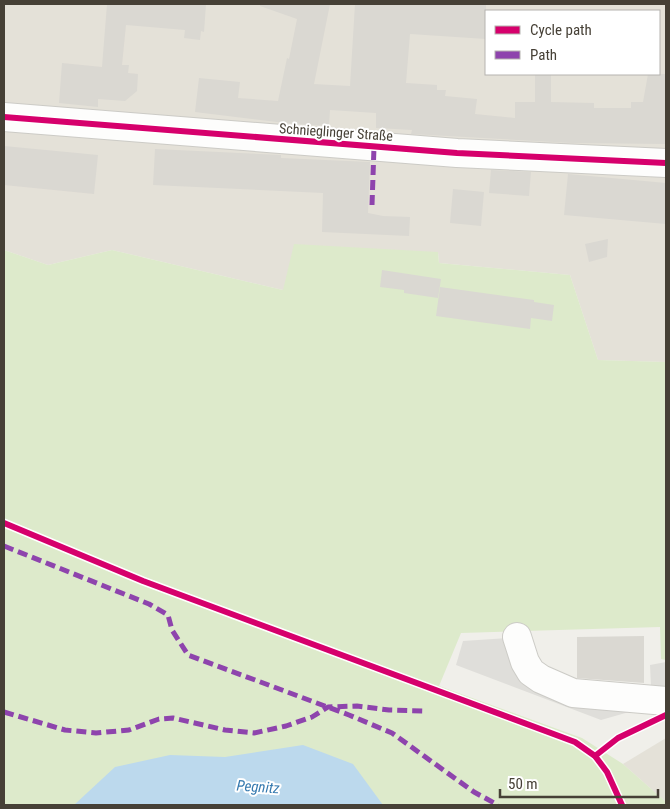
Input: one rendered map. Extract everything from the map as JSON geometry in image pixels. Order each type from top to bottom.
[{"type":"street","name":"Schnieglinger Straße","points":[[4,117],[209,135],[457,153],[666,163]]},
{"type":"street","points":[[517,637],[525,662],[531,672],[541,679],[573,693],[666,701]]},
{"type":"shaded area","points":[[4,4],[666,4],[666,362],[598,360],[570,275],[439,263],[438,252],[283,290],[112,250],[48,265],[4,250]]},
{"type":"shaded area","points":[[508,638],[523,675],[657,704],[601,720],[456,665],[463,641]]},
{"type":"shaded area","points":[[666,662],[666,687],[651,686],[650,665]]},
{"type":"shaded area","points":[[666,738],[666,802],[623,764]]},
{"type":"green space","points":[[294,244],[438,252],[439,263],[570,275],[598,360],[666,362],[666,660],[661,659],[660,627],[461,633],[439,686],[582,738],[623,764],[666,802],[666,805],[4,805],[4,250],[48,265],[112,250],[283,290]]},
{"type":"water","name":"Pegnitz","points":[[303,745],[353,764],[383,805],[74,805],[115,767],[170,755],[225,757]]},
{"type":"building","points":[[107,4],[206,4],[204,32],[201,31],[200,40],[184,38],[185,30],[126,25],[122,65],[129,65],[128,73],[138,74],[137,91],[125,101],[98,99],[98,107],[59,103],[62,63],[102,67]]},
{"type":"building","points":[[260,4],[330,4],[314,84],[350,86],[355,4],[486,4],[485,39],[410,34],[406,83],[437,85],[437,90],[446,90],[445,96],[477,99],[475,114],[515,118],[515,102],[535,102],[535,75],[551,75],[551,102],[594,103],[594,108],[631,108],[631,102],[643,102],[648,75],[666,74],[666,144],[571,143],[411,134],[412,130],[376,128],[376,113],[330,110],[329,126],[294,124],[195,112],[199,78],[240,82],[238,98],[278,101],[297,19],[260,6]]},
{"type":"building","points":[[4,146],[98,155],[94,194],[4,185]]},
{"type":"building","points":[[155,149],[281,155],[281,158],[370,162],[368,213],[383,216],[410,217],[409,236],[322,232],[323,193],[153,185]]},
{"type":"building","points":[[491,170],[531,172],[529,196],[489,193]]},
{"type":"building","points":[[568,174],[666,183],[666,224],[564,215]]},
{"type":"building","points":[[453,189],[484,192],[481,226],[450,223]]},
{"type":"building","points":[[608,239],[607,257],[589,262],[585,244]]},
{"type":"building","points":[[382,270],[441,279],[438,298],[404,293],[404,290],[380,287]]},
{"type":"building","points":[[440,287],[534,300],[534,302],[554,305],[552,321],[531,318],[530,329],[436,316]]},
{"type":"building","points":[[644,636],[644,683],[577,678],[577,637]]},
{"type":"marked path","points":[[372,205],[374,147]]},
{"type":"marked path","points":[[4,546],[149,604],[168,615],[172,630],[188,655],[392,733],[474,792],[498,805]]},
{"type":"marked path","points":[[4,712],[65,730],[96,733],[129,730],[159,719],[173,718],[225,730],[254,733],[286,726],[312,717],[328,707],[357,706],[389,710],[425,711]]},
{"type":"cycle path","points":[[4,117],[457,153],[666,163]]},
{"type":"cycle path","points":[[4,523],[143,581],[575,742],[595,756],[607,772],[622,805]]},
{"type":"cycle path","points":[[595,756],[618,738],[666,715]]}]
